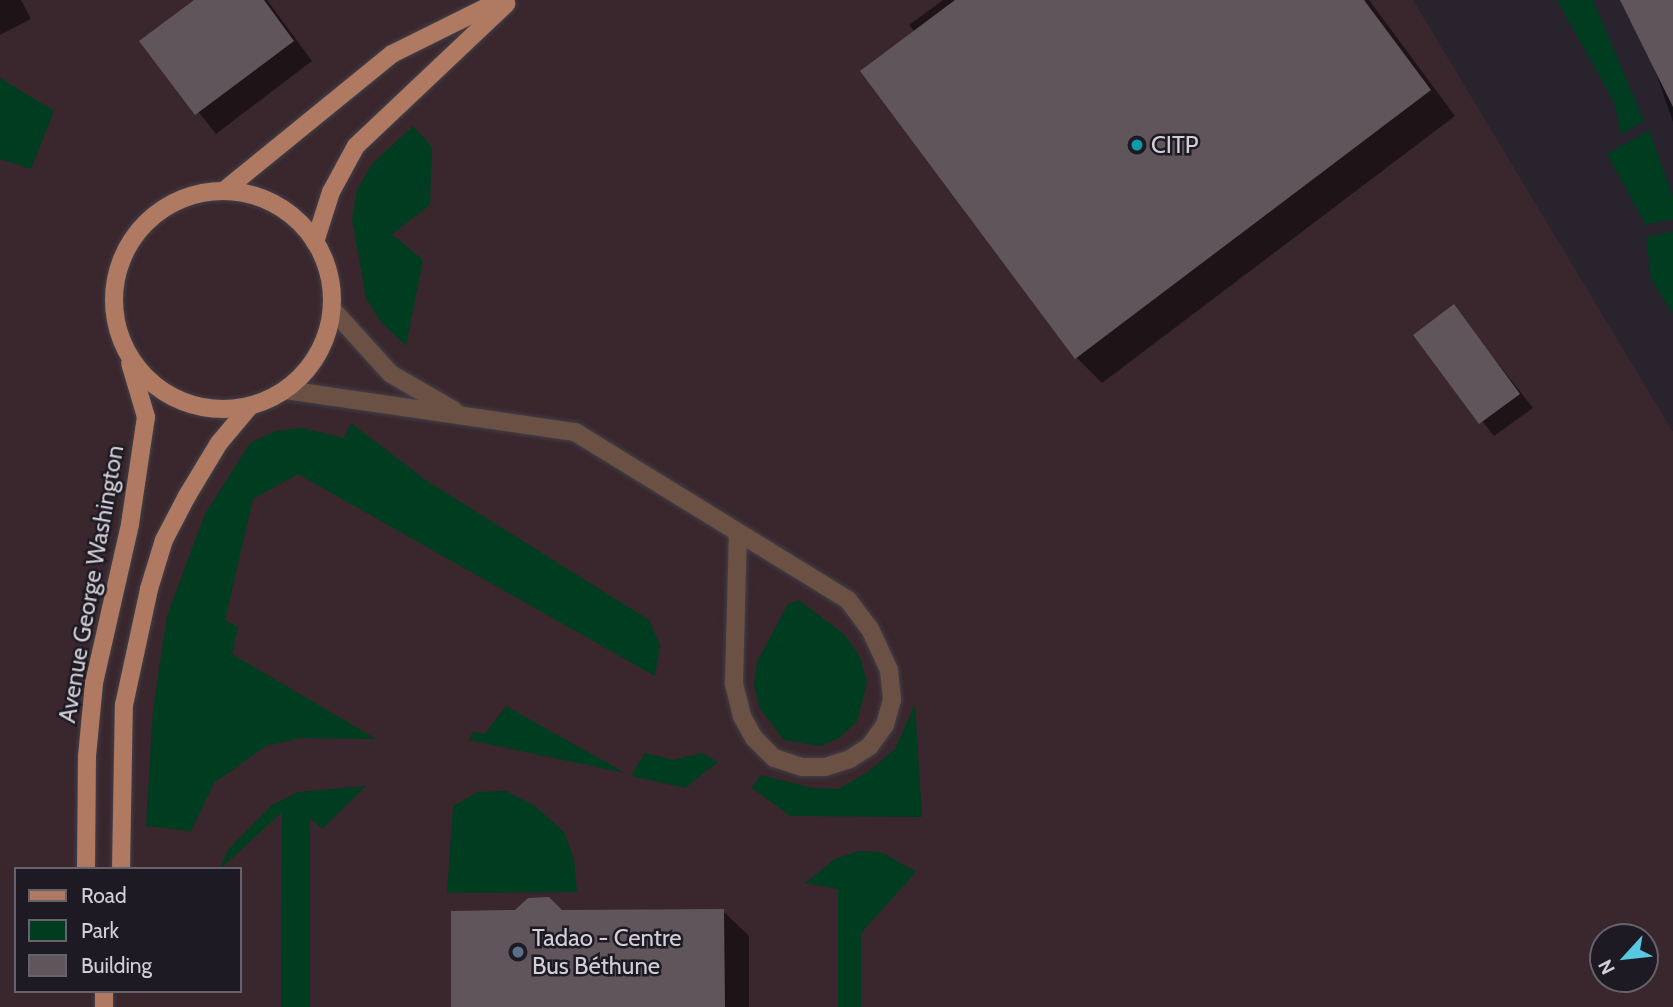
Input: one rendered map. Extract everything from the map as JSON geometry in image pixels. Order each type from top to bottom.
[{"type":"main road","points":[[226,189],[273,202],[297,219],[315,242],[326,263],[332,309],[325,340],[309,368],[286,390],[250,406],[214,410],[179,401],[149,382],[127,353],[113,303],[123,254],[136,233],[173,202],[226,189],[392,54],[501,0]]},
{"type":"main road","points":[[315,242],[331,192],[356,146],[511,0]]},
{"type":"main road","name":"Avenue George Washington","points":[[86,867],[87,756],[94,682],[130,524],[146,417],[127,353]]},
{"type":"main road","points":[[121,867],[124,705],[149,589],[164,540],[187,496],[219,443],[250,406]]},
{"type":"street","points":[[332,309],[391,374],[462,416]]},
{"type":"street","points":[[286,390],[575,432],[848,600],[870,629],[889,670],[892,700],[885,725],[870,746],[850,759],[825,767],[802,767],[774,758],[754,738],[741,716],[734,683],[738,533]]},
{"type":"shaded area","points":[[0,0],[1413,0],[1673,432],[1673,1007],[0,1007]]},
{"type":"green space","points":[[1557,0],[1593,0],[1644,121],[1621,134],[1614,102]]},
{"type":"green space","points":[[0,78],[54,111],[31,169],[0,159]]},
{"type":"green space","points":[[413,126],[432,147],[430,205],[392,234],[423,260],[406,346],[380,321],[366,298],[352,219],[357,190],[372,164]]},
{"type":"green space","points":[[1649,130],[1673,197],[1673,219],[1646,225],[1607,154]]},
{"type":"green space","points":[[1673,231],[1673,314],[1651,279],[1646,238]]},
{"type":"green space","points":[[351,423],[427,481],[649,620],[660,645],[655,676],[298,474],[253,499],[225,620],[238,627],[232,654],[376,739],[301,738],[266,746],[214,783],[191,831],[146,826],[153,709],[167,616],[205,514],[250,443],[275,431],[301,428],[344,438]]},
{"type":"green space","points":[[799,600],[845,635],[861,659],[867,683],[857,722],[839,738],[820,746],[784,740],[760,709],[754,686],[757,662],[788,604]]},
{"type":"green space","points":[[915,705],[922,817],[790,816],[752,788],[761,775],[813,788],[839,789],[869,771],[895,749]]},
{"type":"green space","points":[[506,706],[625,773],[469,740],[473,731],[485,734]]},
{"type":"green space","points":[[645,753],[673,760],[702,753],[718,762],[685,788],[631,776]]},
{"type":"green space","points":[[366,786],[322,829],[310,818],[310,1007],[281,1007],[282,812],[221,867],[228,850],[272,805],[298,792]]},
{"type":"green space","points":[[506,791],[535,806],[564,832],[574,859],[577,892],[447,893],[453,806],[478,792]]},
{"type":"green space","points":[[859,851],[881,852],[916,872],[861,933],[861,1007],[838,1007],[838,889],[805,883],[835,859]]},
{"type":"building","points":[[194,0],[264,0],[294,41],[195,115],[139,41]]},
{"type":"building","name":"CITP","points":[[955,0],[1364,0],[1431,90],[1075,359],[860,71]]},
{"type":"building","points":[[1620,0],[1673,0],[1673,107]]},
{"type":"building","points":[[1454,304],[1520,394],[1479,424],[1413,335]]},
{"type":"building","points":[[549,897],[562,910],[724,909],[725,1007],[451,1007],[451,911],[515,910],[528,898]]},
{"type":"place","name":"CITP","points":[[1137,145]]},
{"type":"place","name":"Tadao - Centre Bus Béthune","points":[[518,952]]}]
